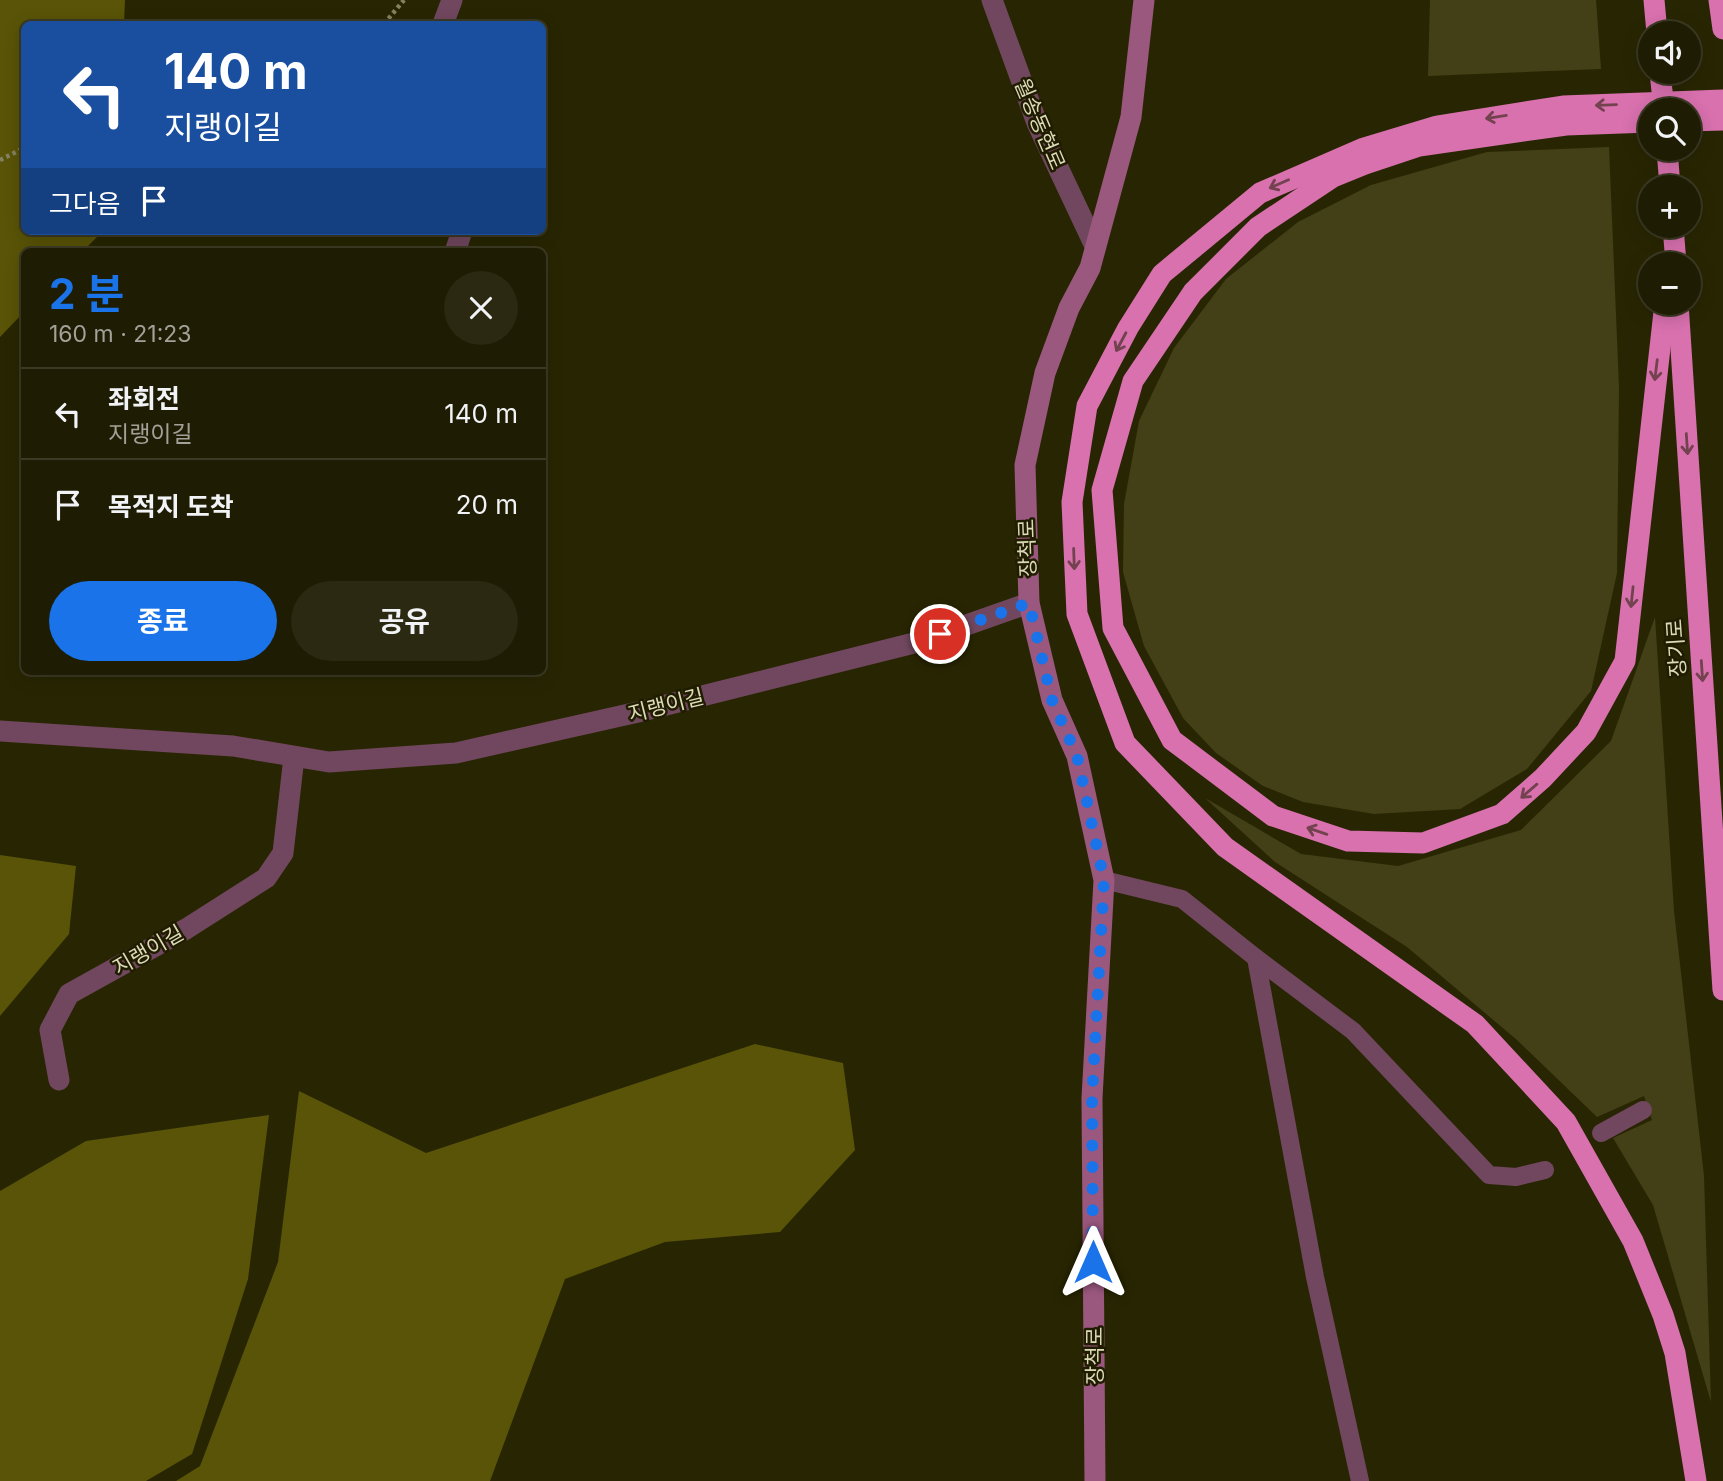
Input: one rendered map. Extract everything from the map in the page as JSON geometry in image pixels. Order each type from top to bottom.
[{"type":"highway","points":[[1654,0],[1656,21]]},
{"type":"highway","points":[[1719,0],[1723,29]]},
{"type":"highway","points":[[1696,1481],[1675,1353],[1663,1315],[1633,1241],[1566,1122],[1475,1024],[1225,847],[1125,743],[1077,614],[1072,502],[1087,406],[1128,328],[1162,274],[1260,193],[1364,148],[1437,126],[1563,106],[1723,100]]},
{"type":"highway","points":[[1701,121],[1723,120]]},
{"type":"highway","points":[[1638,122],[1566,125],[1419,146],[1365,164],[1333,177],[1258,227],[1193,292],[1133,381],[1102,490],[1113,628],[1172,740],[1273,816],[1348,841],[1423,843],[1502,814],[1544,778],[1586,732],[1625,660],[1664,315]]},
{"type":"highway","name":"장기로","points":[[1679,315],[1723,990]]},
{"type":"street","points":[[444,21],[452,0]]},
{"type":"street","name":"월송동현로","points":[[992,0],[1037,122],[1095,246]]},
{"type":"street","name":"장척로","points":[[1094,1481],[1092,1098],[1104,880],[1077,756],[1052,700],[1029,603],[1025,465],[1045,373],[1069,308],[1090,268],[1131,117],[1144,0]]},
{"type":"street","name":"지랭이길","points":[[0,730],[233,746],[329,762],[456,753],[638,712],[918,642],[1029,603]]},
{"type":"street","name":"지랭이길","points":[[59,1080],[50,1030],[69,994],[186,929],[266,878],[283,853],[294,757]]},
{"type":"lane","points":[[1104,880],[1182,899],[1353,1031],[1489,1175],[1516,1177],[1545,1170]]},
{"type":"lane","points":[[1256,958],[1315,1277],[1360,1481]]},
{"type":"lane","points":[[1601,1133],[1643,1110]]},
{"type":"path","points":[[386,21],[404,0]]},
{"type":"path","points":[[0,160],[21,150]]},
{"type":"shaded area","points":[[0,0],[125,0],[124,21],[21,21],[21,235],[99,235],[86,248],[21,248],[21,315],[0,337]]},
{"type":"shaded area","points":[[1430,0],[1596,0],[1601,69],[1428,76]]},
{"type":"shaded area","points":[[1609,147],[1619,387],[1617,573],[1591,691],[1527,769],[1460,809],[1374,814],[1303,802],[1263,786],[1216,753],[1183,718],[1144,646],[1123,572],[1124,504],[1139,421],[1174,348],[1226,279],[1298,222],[1371,185],[1487,152]]},
{"type":"shaded area","points":[[1655,617],[1674,911],[1704,1176],[1711,1402],[1653,1205],[1613,1138],[1652,1120],[1644,1096],[1597,1117],[1517,1040],[1407,947],[1275,862],[1205,798],[1301,854],[1398,866],[1521,830],[1611,741]]},
{"type":"shaded area","points":[[0,855],[76,866],[69,934],[0,1016]]},
{"type":"shaded area","points":[[755,1044],[843,1063],[855,1150],[780,1232],[665,1242],[565,1279],[490,1481],[176,1481],[200,1466],[278,1262],[299,1091],[426,1153]]},
{"type":"shaded area","points":[[269,1115],[248,1279],[192,1454],[146,1481],[0,1481],[0,1191],[86,1141]]},
{"type":"route","points":[[940,634],[1029,603],[1052,700],[1077,756],[1104,880],[1092,1098],[1093,1262]]}]
